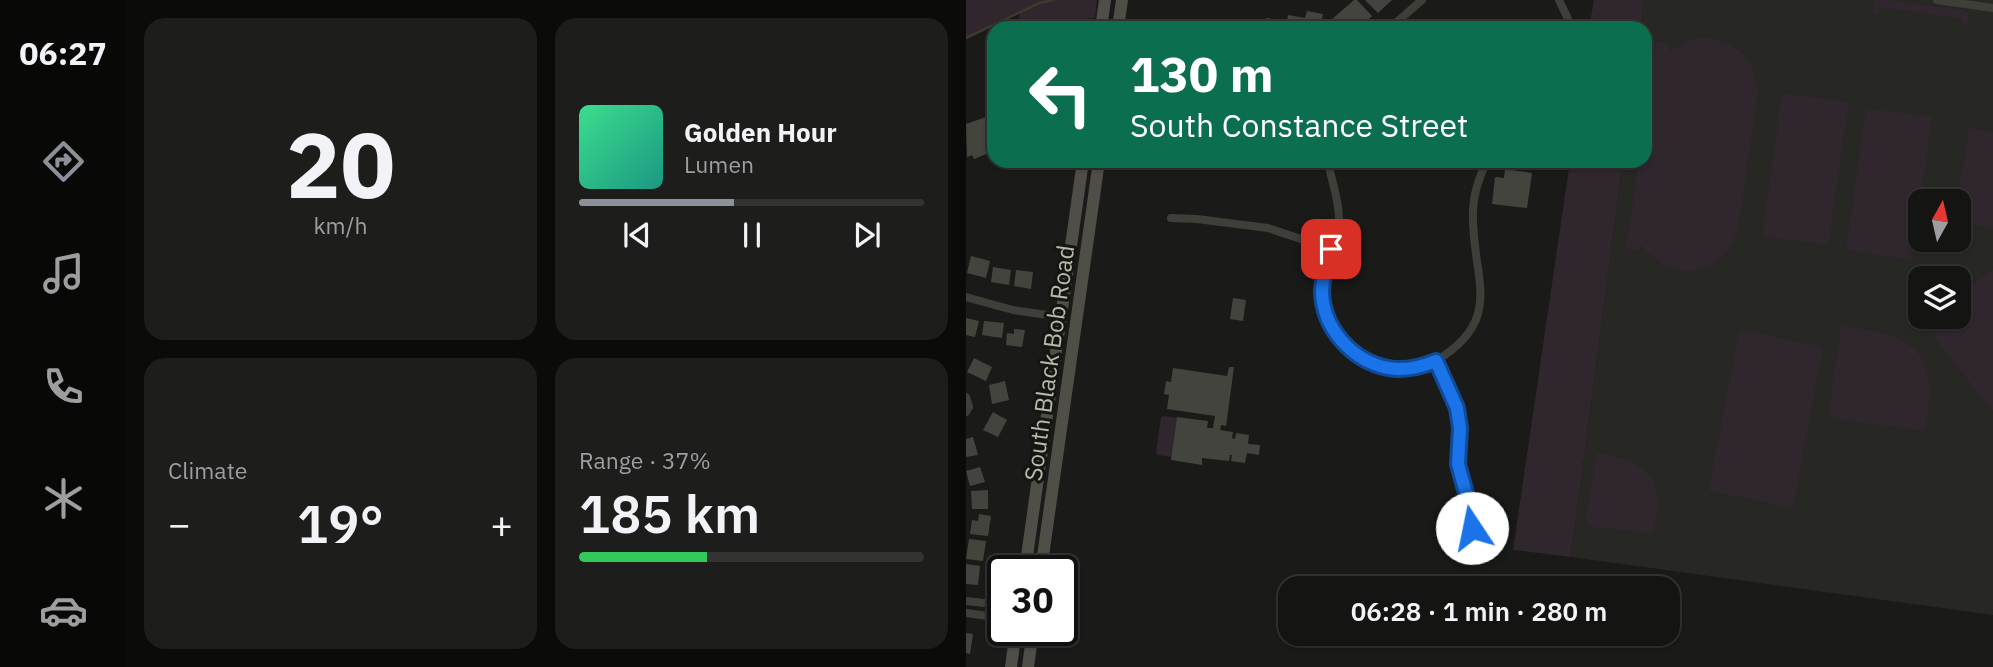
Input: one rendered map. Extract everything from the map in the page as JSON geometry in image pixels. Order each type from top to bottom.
[{"type":"main road","points":[[1102,21],[1105,0]]},
{"type":"main road","points":[[1119,21],[1122,0]]},
{"type":"main road","name":"South Black Bob Road","points":[[1027,555],[1082,168]]},
{"type":"main road","name":"South Black Bob Road","points":[[1043,555],[1098,168]]},
{"type":"main road","points":[[1011,667],[1014,646]]},
{"type":"main road","points":[[1028,667],[1030,646]]},
{"type":"street","points":[[1398,21],[1422,0]]},
{"type":"street","points":[[1559,0],[1566,21]]},
{"type":"street","points":[[1937,0],[1993,8]]},
{"type":"street","points":[[1330,168],[1339,221],[1324,275],[1323,299],[1327,318],[1343,342],[1358,355],[1389,368],[1408,368],[1436,361],[1460,344],[1469,333],[1479,310],[1482,286],[1472,215],[1476,188],[1484,168]]},
{"type":"street","points":[[1171,218],[1268,228],[1331,249]]},
{"type":"street","points":[[966,297],[1013,310],[1060,317]]},
{"type":"street","points":[[1436,361],[1459,419],[1458,464],[1470,508],[1471,543]]},
{"type":"street","points":[[966,397],[969,403],[966,412]]},
{"type":"street","points":[[966,601],[987,603]]},
{"type":"street","points":[[966,613],[987,616]]},
{"type":"shaded area","points":[[966,0],[1097,0],[1095,18],[1019,21],[1020,12],[1001,21],[987,21],[987,28],[966,38]]},
{"type":"shaded area","points":[[1594,0],[1644,0],[1642,21],[1590,21]]},
{"type":"shaded area","points":[[1644,0],[1993,0],[1993,615],[1571,557],[1622,168],[1652,168],[1652,21],[1642,21]]},
{"type":"shaded area","points":[[1876,0],[1964,10],[1970,19],[1965,26],[1962,19],[1881,7],[1879,15],[1872,14]]},
{"type":"shaded area","points":[[1695,38],[1716,39],[1743,54],[1753,70],[1758,92],[1738,231],[1720,259],[1708,267],[1694,271],[1667,266],[1653,258],[1641,245],[1640,251],[1626,249],[1638,168],[1652,168],[1652,68],[1656,41],[1670,44],[1670,52]]},
{"type":"shaded area","points":[[1782,93],[1849,102],[1828,245],[1762,236]]},
{"type":"shaded area","points":[[1866,108],[1932,117],[1922,189],[1908,189],[1908,252],[1913,252],[1912,260],[1846,250]]},
{"type":"shaded area","points":[[1969,128],[1993,132],[1993,228],[1971,225],[1971,189],[1959,189]]},
{"type":"shaded area","points":[[1569,168],[1622,168],[1571,557],[1513,550]]},
{"type":"shaded area","points":[[1993,269],[1993,412],[1937,341],[1934,331],[1971,329],[1971,286]]},
{"type":"shaded area","points":[[1841,326],[1897,338],[1919,354],[1926,366],[1929,382],[1925,431],[1834,419],[1829,412]]},
{"type":"shaded area","points":[[1739,329],[1823,347],[1793,508],[1709,491]]},
{"type":"shaded area","points":[[1163,416],[1177,418],[1172,457],[1156,453]]},
{"type":"shaded area","points":[[1596,453],[1632,462],[1647,473],[1656,488],[1658,499],[1654,533],[1592,527],[1586,519]]},
{"type":"building","points":[[1354,0],[1372,16],[1367,21],[1330,21]]},
{"type":"building","points":[[1365,0],[1392,0],[1378,13]]},
{"type":"building","points":[[1307,11],[1323,14],[1322,21],[1287,21],[1288,15],[1305,18]]},
{"type":"building","points":[[986,117],[987,154],[974,159],[972,155],[967,157],[966,124]]},
{"type":"building","points":[[1505,169],[1532,173],[1527,208],[1492,204],[1495,177],[1504,178]]},
{"type":"building","points":[[971,256],[990,261],[986,278],[967,273]]},
{"type":"building","points":[[993,267],[1011,270],[1009,285],[991,282]]},
{"type":"building","points":[[1016,270],[1033,272],[1031,289],[1014,286]]},
{"type":"building","points":[[1233,298],[1246,300],[1243,321],[1230,319]]},
{"type":"building","points":[[966,318],[979,321],[975,337],[966,335]]},
{"type":"building","points":[[984,321],[1004,323],[1002,338],[982,335]]},
{"type":"building","points":[[1014,329],[1025,330],[1022,347],[1006,345],[1007,333],[1014,334]]},
{"type":"building","points":[[974,358],[992,367],[986,381],[967,372]]},
{"type":"building","points":[[1229,367],[1234,367],[1226,426],[1221,425],[1220,430],[1233,432],[1232,438],[1235,439],[1236,433],[1249,435],[1248,444],[1260,445],[1259,455],[1247,453],[1245,463],[1231,461],[1232,455],[1229,461],[1202,458],[1202,465],[1171,460],[1177,417],[1208,421],[1207,428],[1213,428],[1215,416],[1167,409],[1169,395],[1164,394],[1166,381],[1171,382],[1173,368],[1227,376]]},
{"type":"building","points":[[1005,381],[1009,400],[992,404],[989,385]]},
{"type":"building","points":[[993,412],[1007,420],[998,437],[983,430]]},
{"type":"building","points":[[973,437],[978,455],[966,457],[966,439]]},
{"type":"building","points":[[980,467],[985,482],[970,486],[966,471]]},
{"type":"building","points":[[988,490],[988,509],[972,509],[971,491]]},
{"type":"building","points":[[979,514],[991,516],[988,536],[970,534],[972,520],[978,521]]},
{"type":"building","points":[[969,539],[986,541],[983,561],[966,559]]},
{"type":"building","points":[[966,564],[980,566],[978,585],[966,584]]},
{"type":"building","points":[[966,633],[973,634],[970,654],[966,653]]},
{"type":"waterway","points":[[1001,21],[1039,3],[1054,0]]},
{"type":"waterway","points":[[966,38],[987,28]]},
{"type":"route","points":[[1331,249],[1322,291],[1324,308],[1332,327],[1343,342],[1368,361],[1389,368],[1423,366],[1436,361],[1457,408],[1460,428],[1458,464],[1470,508],[1472,528]]}]
